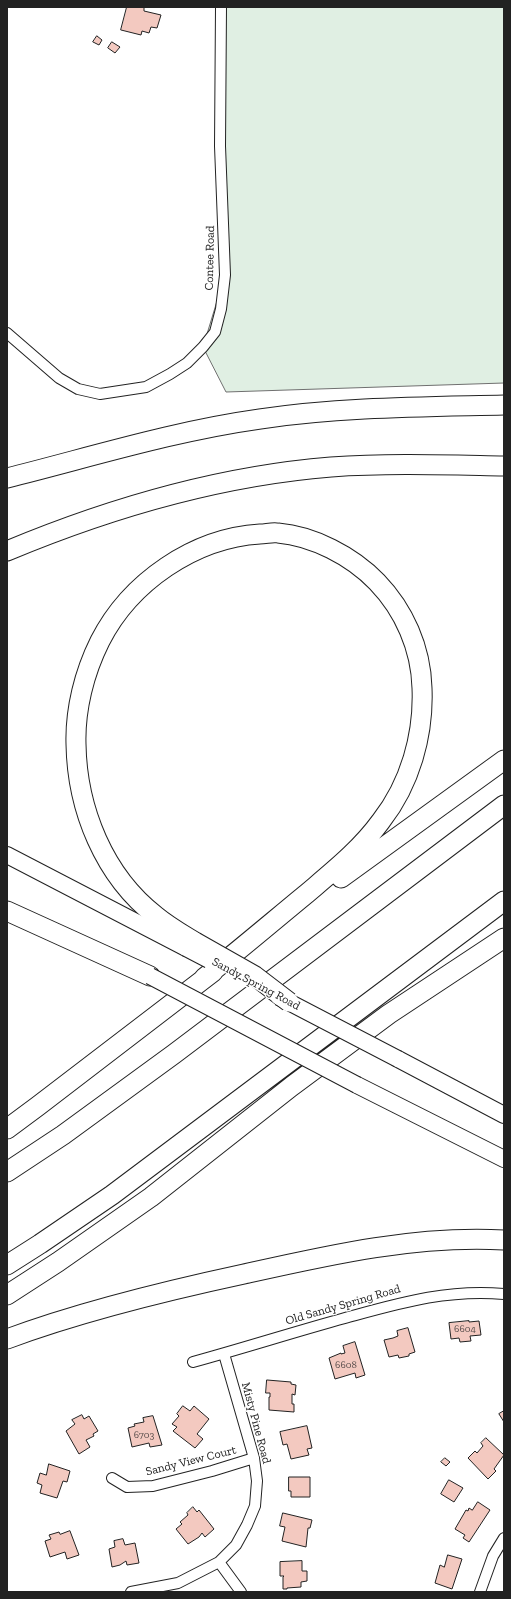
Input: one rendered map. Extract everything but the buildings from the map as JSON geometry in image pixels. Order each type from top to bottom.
[{"type":"highway","points":[[7,478],[209,428],[260,419],[319,412],[504,405]]},
{"type":"highway","points":[[7,551],[86,520],[149,500],[215,485],[270,475],[331,467],[385,465],[504,466]]},
{"type":"highway","points":[[204,978],[326,877],[360,846],[382,820],[401,789],[411,765],[419,736],[423,706],[422,677],[416,649],[404,619],[390,595],[367,571],[337,551],[308,539],[278,533],[248,535],[216,542],[187,554],[157,573],[137,591],[116,616],[100,641],[81,694],[75,731],[76,767],[84,807],[96,837],[113,870],[135,896],[190,945],[255,976],[289,1002]]},
{"type":"highway","points":[[7,1129],[204,978],[504,760]]},
{"type":"highway","points":[[7,1172],[64,1135],[174,1054],[504,806]]},
{"type":"highway","points":[[7,1265],[112,1195],[504,902]]},
{"type":"highway","points":[[7,911],[150,976]]},
{"type":"highway","points":[[7,1295],[58,1262],[151,1197],[292,1086],[389,1014],[504,938]]},
{"type":"highway","points":[[7,1119],[115,1046]]},
{"type":"highway","points":[[7,1339],[77,1316],[190,1286],[346,1253],[406,1243],[455,1239],[504,1240]]},
{"type":"main road","points":[[7,855],[190,945]]},
{"type":"main road","points":[[7,901],[357,1085],[504,1159]]},
{"type":"main road","name":"Sandy Spring Road","points":[[289,1002],[504,1114]]},
{"type":"street","name":"Contee Road","points":[[7,333],[59,378],[78,389],[100,394],[146,386],[170,374],[187,363],[215,332],[221,309],[225,275],[220,146],[221,7]]},
{"type":"street","name":"Old Sandy Spring Road","points":[[193,1362],[314,1326],[406,1301],[453,1293],[504,1294]]},
{"type":"street","name":"Misty Pine Road","points":[[131,1592],[178,1583],[219,1562],[236,1545],[255,1506],[257,1481],[254,1458],[224,1354]]},
{"type":"street","name":"Sandy View Court","points":[[112,1478],[127,1486],[153,1486],[212,1471],[254,1458]]},
{"type":"street","points":[[480,1592],[493,1556],[504,1538]]},
{"type":"street","points":[[219,1562],[241,1592]]},
{"type":"green space","points":[[222,7],[504,7],[504,383],[226,392],[203,347],[225,275]]}]
